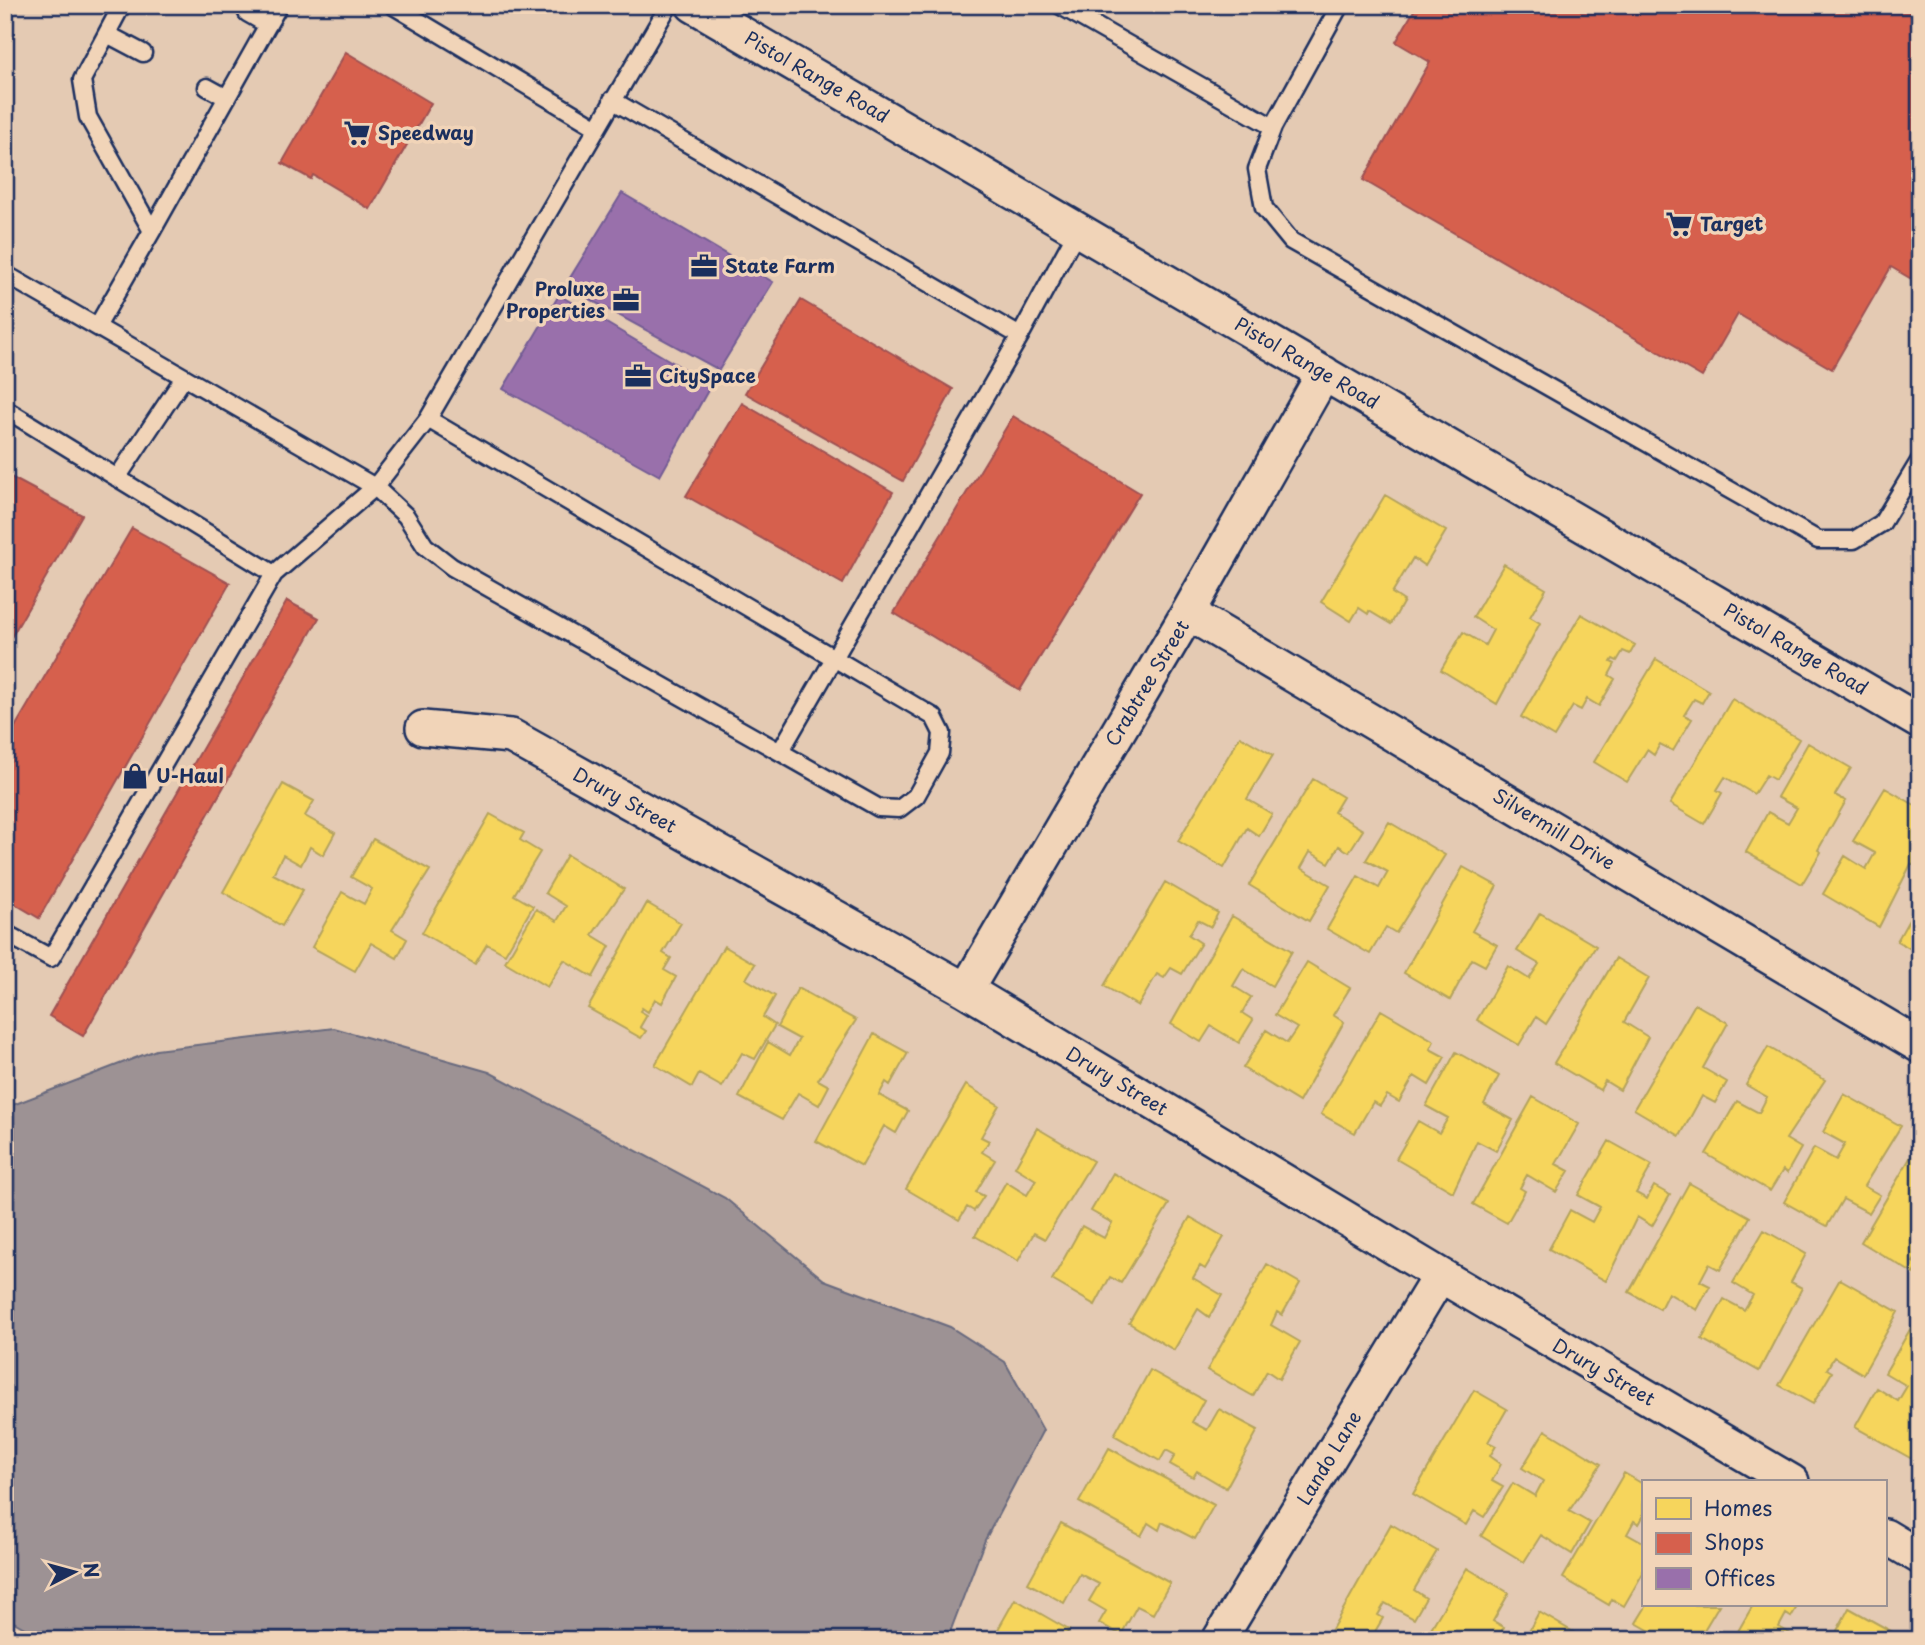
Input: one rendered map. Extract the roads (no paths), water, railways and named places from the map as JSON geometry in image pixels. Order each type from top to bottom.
[{"type":"street","name":"Pistol Range Road","points":[[693,5],[1920,722]]},
{"type":"street","name":"Crabtree Street","points":[[966,990],[1188,613],[1324,373]]},
{"type":"street","name":"Silvermill Drive","points":[[1188,613],[1920,1046]]},
{"type":"street","name":"Drury Street","points":[[423,728],[511,736],[966,990],[1440,1275],[1789,1480]]},
{"type":"street","name":"Lando Lane","points":[[1219,1640],[1440,1275]]},
{"type":"street","points":[[1886,1537],[1920,1557]]},
{"type":"lane","points":[[122,5],[82,80],[88,117],[152,230]]},
{"type":"lane","points":[[98,325],[279,5]]},
{"type":"lane","points":[[392,5],[596,127]]},
{"type":"lane","points":[[5,933],[51,958],[274,574],[375,487],[428,419],[669,5]]},
{"type":"lane","points":[[1059,5],[1273,127]]},
{"type":"lane","points":[[1340,5],[1273,127],[1257,169],[1264,208],[1291,241],[1818,540],[1854,540],[1882,523],[1920,460]]},
{"type":"lane","points":[[247,13],[268,24]]},
{"type":"lane","points":[[107,34],[143,53]]},
{"type":"lane","points":[[207,87],[227,98]]},
{"type":"lane","points":[[612,100],[1020,337]]},
{"type":"lane","points":[[780,752],[1020,337],[1078,229]]},
{"type":"lane","points":[[5,274],[98,325],[183,379],[375,487],[405,516],[425,546],[452,567],[879,808],[899,808],[916,796],[940,753],[942,733],[934,716],[428,419]]},
{"type":"lane","points":[[117,478],[183,379]]},
{"type":"lane","points":[[5,409],[274,574]]},
{"type":"place","name":"Speedway","points":[[357,133]]},
{"type":"place","name":"Target","points":[[1679,224]]},
{"type":"place","name":"State Farm","points":[[704,266]]},
{"type":"place","name":"Proluxe Properties","points":[[626,300]]},
{"type":"place","name":"CitySpace","points":[[638,376]]},
{"type":"place","name":"U-Haul","points":[[135,776]]}]
